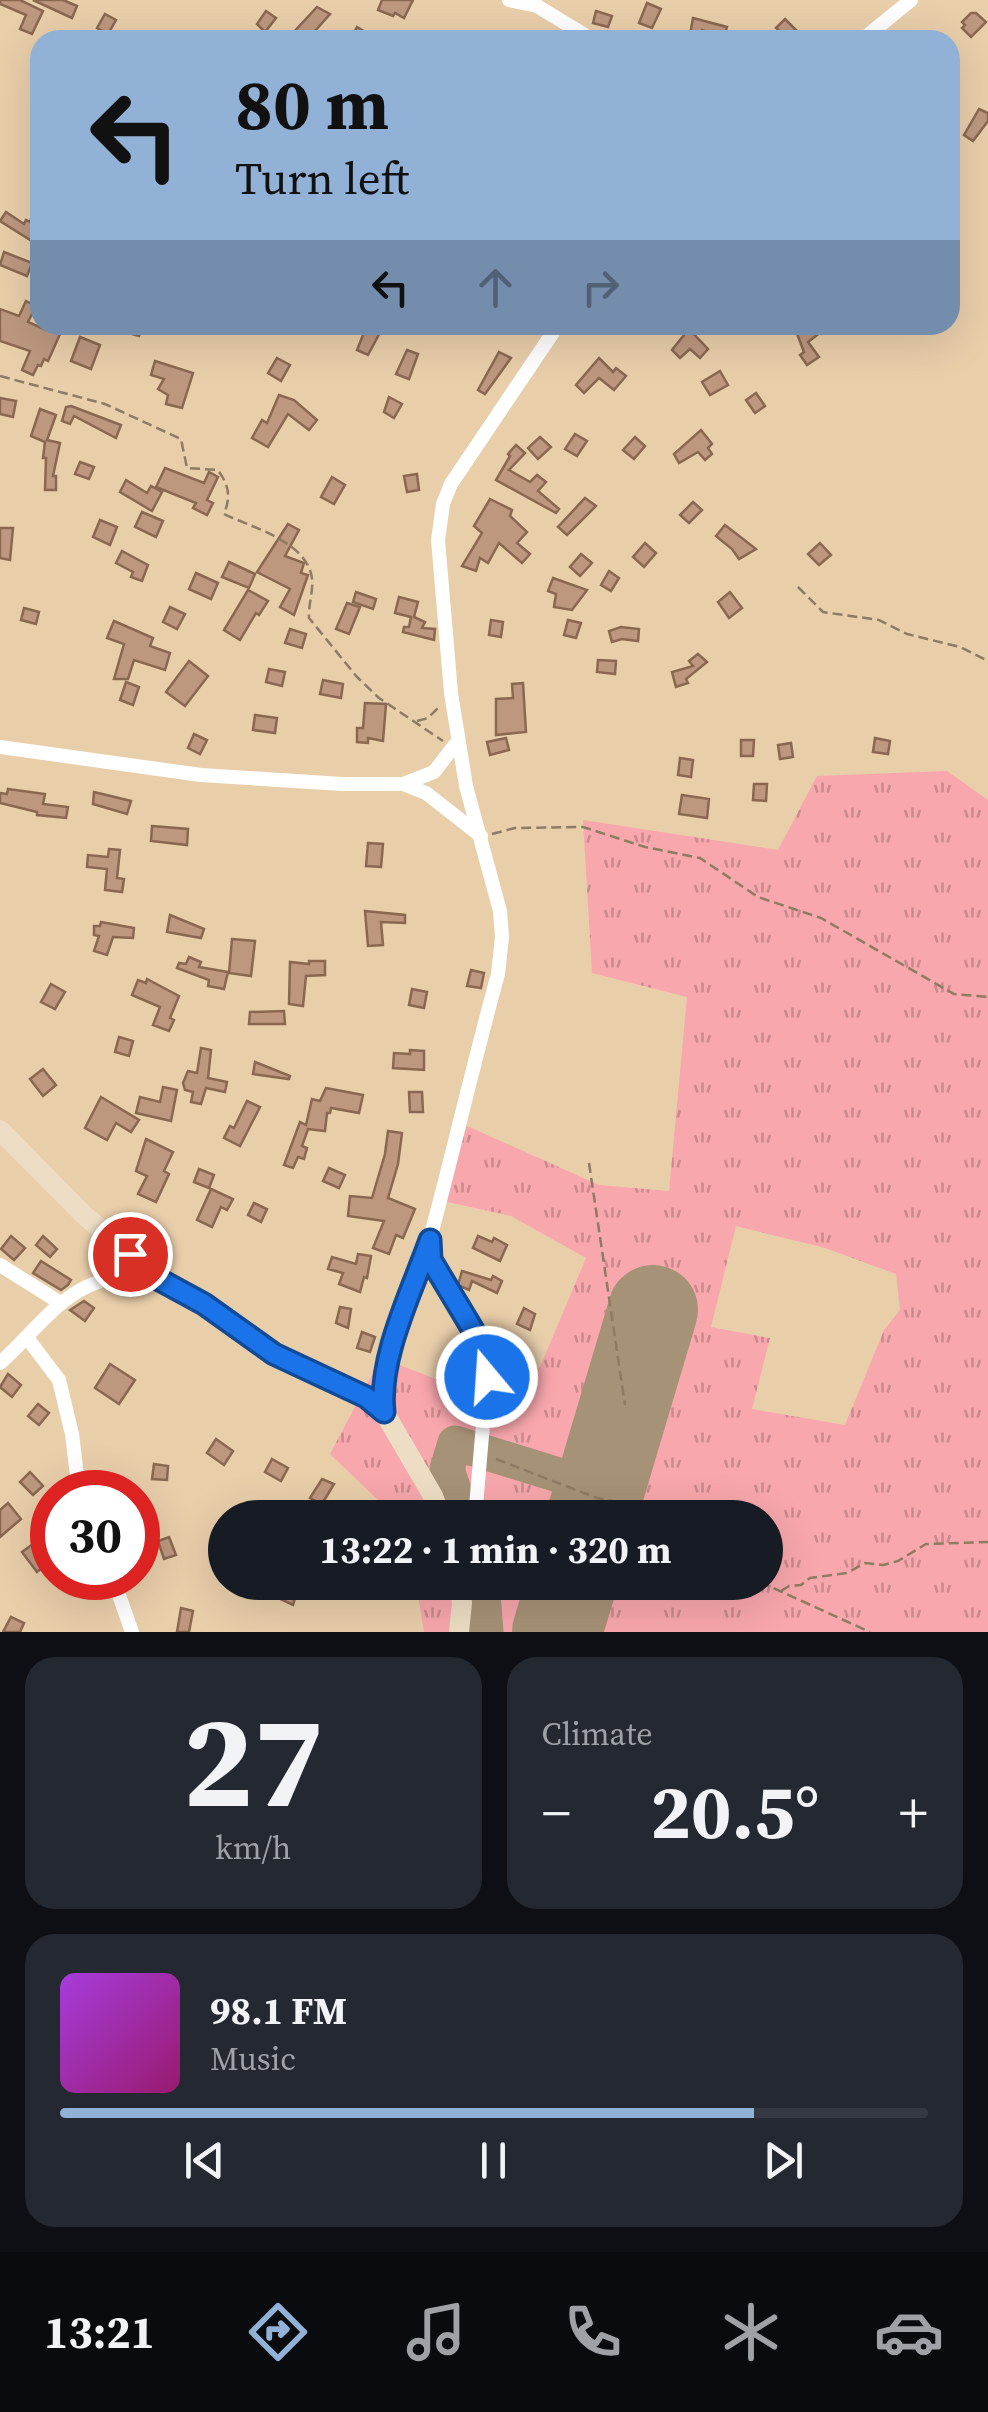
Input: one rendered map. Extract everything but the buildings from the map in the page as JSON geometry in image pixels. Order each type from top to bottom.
[{"type":"main road","points":[[0,1130],[83,1214],[154,1274],[274,1354],[366,1397],[384,1412],[435,1500]]},
{"type":"main road","points":[[459,1632],[461,1600]]},
{"type":"street","points":[[510,0],[537,6],[577,30]]},
{"type":"street","points":[[874,30],[911,0]]},
{"type":"street","points":[[384,1412],[382,1396],[387,1365],[430,1240],[498,974],[502,937],[500,911],[482,836],[455,745],[438,540],[451,484],[551,335]]},
{"type":"street","points":[[0,747],[201,775],[403,784],[434,772],[455,745]]},
{"type":"street","points":[[403,784],[426,794],[482,836]]},
{"type":"street","points":[[430,1240],[431,1260],[473,1330],[487,1377],[477,1500]]},
{"type":"street","points":[[0,1264],[59,1302]]},
{"type":"street","points":[[0,1362],[28,1339],[59,1302],[99,1281],[154,1274]]},
{"type":"street","points":[[28,1339],[59,1380],[76,1470]]},
{"type":"street","points":[[121,1600],[132,1632]]},
{"type":"path","points":[[0,376],[105,404],[182,439],[188,468],[218,470],[222,476],[228,488],[224,514],[297,550],[310,571],[308,618],[356,677],[379,698],[455,745]]},
{"type":"path","points":[[798,587],[823,612],[879,620],[907,634],[960,647],[988,661]]},
{"type":"path","points":[[416,722],[432,715],[451,694]]},
{"type":"path","points":[[482,836],[515,828],[583,827],[645,847],[700,858],[758,896],[821,918],[954,994],[988,996]]},
{"type":"path","points":[[590,1164],[625,1405]]},
{"type":"path","points":[[480,1453],[608,1500]]},
{"type":"path","points":[[783,1590],[810,1578],[847,1573],[866,1563],[883,1565],[898,1561],[926,1544],[988,1542]]},
{"type":"path","points":[[783,1591],[868,1631]]},
{"type":"green space","points":[[947,771],[988,800],[988,1632],[424,1632],[419,1600],[783,1600],[783,1500],[378,1500],[330,1454],[381,1358],[449,1384],[540,1367],[586,1258],[511,1216],[443,1201],[467,1126],[599,1185],[669,1191],[687,997],[592,973],[583,820],[778,850],[817,776]],"holes":[[[736,1226],[825,1248],[896,1274],[900,1310],[884,1330],[845,1425],[752,1409],[770,1338],[711,1327]]]},
{"type":"taxiway","points":[[457,1500],[447,1469],[455,1443],[600,1488]]},
{"type":"taxiway","points":[[483,1600],[486,1632]]},
{"type":"runway","points":[[596,1500],[653,1310]]},
{"type":"runway","points":[[557,1632],[567,1600]]},
{"type":"route","points":[[130,1254],[158,1279],[204,1304],[274,1354],[366,1397],[384,1412],[382,1396],[387,1365],[430,1240],[431,1260],[473,1330],[487,1377]]}]
